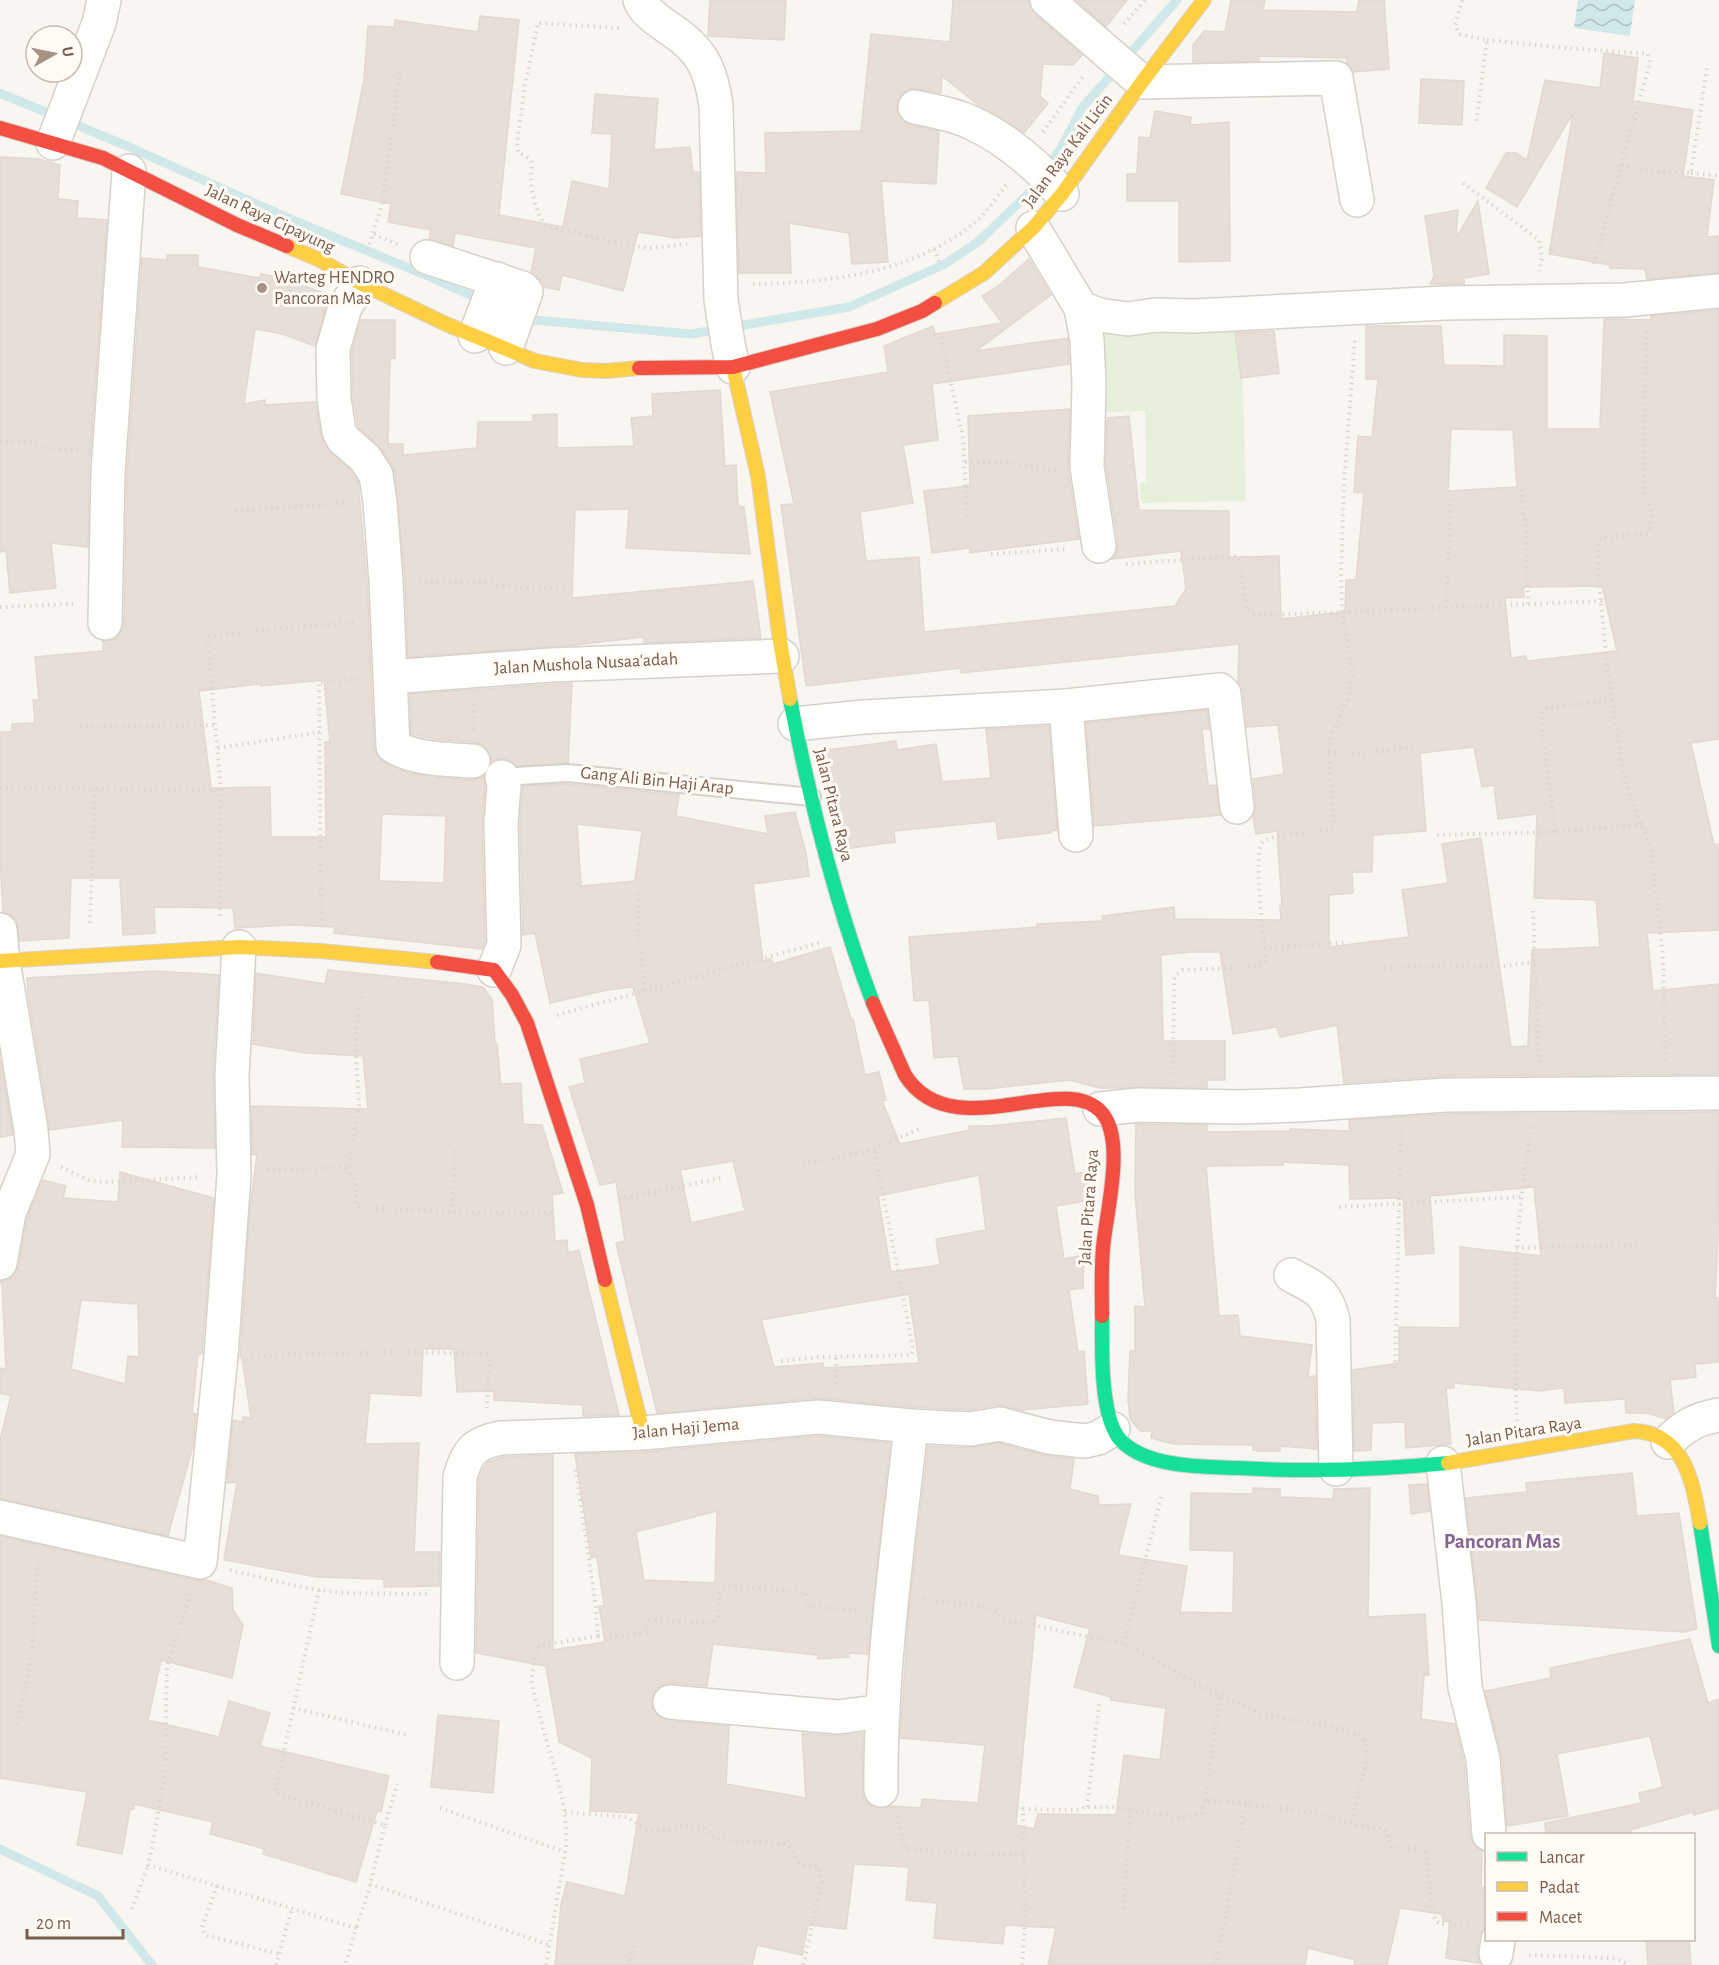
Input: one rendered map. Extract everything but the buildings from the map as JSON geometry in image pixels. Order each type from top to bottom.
[{"type":"main road","name":"Jalan Raya Kali Licin","points":[[731,356],[877,329],[922,311],[984,273],[1033,228],[1044,175],[1122,64],[1204,0]]},
{"type":"main road","name":"Jalan Raya Cipayung","points":[[0,128],[55,138],[103,158],[237,225],[320,260],[360,284],[446,324],[486,306],[513,328],[535,361],[582,370],[606,371],[731,356]]},
{"type":"main road","name":"Jalan Pitara Raya","points":[[731,356],[759,486],[782,656],[812,797],[849,935],[864,981],[898,1062],[908,1079],[926,1098],[953,1107],[973,1110],[1074,1099],[1100,1109],[1107,1120],[1111,1134],[1112,1171],[1101,1272],[1104,1362],[1108,1415],[1113,1429],[1121,1440],[1142,1454],[1167,1462],[1205,1467],[1276,1470],[1443,1463],[1643,1430],[1661,1436],[1668,1442]]},
{"type":"main road","points":[[1,951],[88,955],[230,947],[367,955],[468,965],[494,970],[512,995],[527,1023],[587,1205],[643,1433]]},
{"type":"main road","points":[[1668,1442],[1684,1464],[1694,1487],[1719,1646]]},
{"type":"street","points":[[55,138],[99,23],[104,0]]},
{"type":"street","points":[[1047,0],[1122,64],[1336,78],[1357,200]]},
{"type":"street","points":[[649,10],[691,44],[707,66],[713,84],[716,106],[721,292],[731,356]]},
{"type":"street","points":[[915,107],[968,122],[994,136],[1044,175]]},
{"type":"street","points":[[105,623],[109,450],[129,171]]},
{"type":"street","points":[[1033,228],[1082,308],[1087,340],[1089,384],[1087,466],[1099,546]]},
{"type":"street","points":[[428,257],[486,306],[522,288],[526,292],[513,328]]},
{"type":"street","points":[[360,284],[345,307],[333,349],[334,399],[339,431],[343,439],[372,466],[376,475],[386,581],[393,746],[402,752],[425,757],[472,761]]},
{"type":"street","points":[[1082,308],[1099,315],[1128,319],[1155,315],[1194,316],[1446,303],[1583,301],[1719,291]]},
{"type":"street","name":"Jalan Mushola Nusaa'adah","points":[[390,677],[551,665],[782,656]]},
{"type":"street","points":[[795,724],[863,717],[1066,706],[1220,690],[1224,694],[1237,807]]},
{"type":"street","points":[[1066,706],[1076,835]]},
{"type":"street","points":[[494,970],[504,945],[501,824],[504,785],[502,777]]},
{"type":"street","points":[[0,1517],[200,1562],[221,1356],[234,1176],[230,947]]},
{"type":"street","points":[[0,1263],[9,1213],[33,1154],[1,951]]},
{"type":"street","points":[[1100,1109],[1138,1105],[1249,1107],[1446,1095],[1539,1084],[1666,1094],[1719,1093]]},
{"type":"street","points":[[1291,1275],[1318,1290],[1329,1302],[1333,1320],[1336,1469]]},
{"type":"street","points":[[1668,1442],[1683,1427],[1719,1415]]},
{"type":"street","name":"Jalan Haji Jema","points":[[486,1441],[501,1438],[643,1433],[818,1417],[971,1429],[1000,1424],[1049,1437],[1086,1441],[1098,1438],[1113,1429]]},
{"type":"street","points":[[881,1790],[883,1711],[911,1426]]},
{"type":"street","points":[[457,1664],[460,1477],[465,1460],[474,1448],[486,1441]]},
{"type":"street","points":[[1443,1463],[1459,1603],[1465,1687],[1483,1759],[1489,1833]]},
{"type":"street","points":[[670,1702],[838,1717],[883,1711]]},
{"type":"lane","name":"Gang Ali Bin Haji Arap","points":[[502,777],[567,773],[812,797]]},
{"type":"path","points":[[1462,0],[1455,26],[1460,34],[1486,40],[1648,54],[1650,62],[1583,301]]},
{"type":"path","points":[[649,10],[626,28],[538,23],[517,143],[519,153],[529,158],[532,163],[531,177],[536,204],[547,226],[650,248],[719,242]]},
{"type":"path","points":[[1476,125],[1486,40]]},
{"type":"path","points":[[721,292],[825,280],[878,270],[933,249],[974,224],[995,201],[1044,175],[1035,144],[1122,64]]},
{"type":"path","points":[[1691,174],[1707,68]]},
{"type":"path","points":[[370,243],[383,200],[400,71]]},
{"type":"path","points":[[1622,165],[1652,171],[1719,176]]},
{"type":"path","points":[[1463,183],[1539,240],[1542,258],[1533,301]]},
{"type":"path","points":[[933,249],[938,259]]},
{"type":"path","points":[[1646,298],[1644,490],[1645,497],[1650,504],[1651,526],[1648,532],[1601,538],[1598,543],[1598,571],[1612,700],[1624,778],[1651,850],[1663,956],[1666,1094]]},
{"type":"path","points":[[934,304],[959,415],[965,462],[967,518]]},
{"type":"path","points":[[1173,1106],[1174,980],[1177,974],[1183,970],[1261,965],[1266,960],[1259,850],[1262,843],[1270,838],[1325,831],[1331,828],[1334,820],[1328,752],[1331,737],[1348,697],[1353,675],[1342,612],[1344,484],[1358,307]]},
{"type":"path","points":[[0,441],[28,442],[50,449],[109,450]]},
{"type":"path","points":[[965,462],[1016,464],[1039,470],[1087,466]]},
{"type":"path","points":[[1522,489],[1526,526],[1528,604]]},
{"type":"path","points":[[1446,608],[1451,499]]},
{"type":"path","points":[[235,511],[327,503],[380,502]]},
{"type":"path","points":[[991,554],[1099,546],[1105,561],[1112,565],[1236,556],[1240,561],[1247,611],[1270,615],[1602,601]]},
{"type":"path","points":[[386,581],[482,582],[503,586],[568,590]]},
{"type":"path","points":[[0,607],[78,603]]},
{"type":"path","points":[[230,947],[218,748],[207,636],[387,619]]},
{"type":"path","points":[[321,951],[319,682],[390,677]]},
{"type":"path","points":[[1555,832],[1541,720],[1542,712],[1547,708],[1612,700]]},
{"type":"path","points":[[80,727],[216,725]]},
{"type":"path","points":[[218,748],[320,732]]},
{"type":"path","points":[[1328,752],[1366,753],[1417,747]]},
{"type":"path","points":[[0,788],[221,790]]},
{"type":"path","points":[[88,955],[95,789]]},
{"type":"path","points":[[1437,835],[1555,832],[1642,825]]},
{"type":"path","points":[[638,893],[639,935],[645,991]]},
{"type":"path","points":[[1518,1452],[1514,1336],[1516,1248],[1524,1170],[1539,1084],[1533,911]]},
{"type":"path","points":[[527,1023],[849,935]]},
{"type":"path","points":[[1264,948],[1346,942]]},
{"type":"path","points":[[367,955],[355,1037],[359,1104],[349,1167],[356,1186],[358,1207],[551,1214],[721,1178]]},
{"type":"path","points":[[1384,968],[1467,965],[1494,967],[1534,962]]},
{"type":"path","points":[[1395,1368],[1402,1147],[1400,1098]]},
{"type":"path","points":[[452,1212],[456,1149]]},
{"type":"path","points":[[781,1361],[819,1357],[911,1355],[913,1348],[874,1149],[803,1165]]},
{"type":"path","points":[[33,1154],[90,1180],[106,1182],[234,1176],[255,1170],[349,1167]]},
{"type":"path","points":[[1339,1207],[1521,1197]]},
{"type":"path","points":[[1516,1248],[1639,1245]]},
{"type":"path","points":[[221,1356],[297,1356],[378,1352],[487,1355],[489,1360],[486,1441]]},
{"type":"path","points":[[570,1436],[595,1600],[598,1636]]},
{"type":"path","points":[[1124,1644],[1162,1495],[1167,1462]]},
{"type":"path","points":[[17,1724],[32,1654],[36,1578],[47,1527]]},
{"type":"path","points":[[132,1909],[148,1865],[165,1771],[167,1666],[200,1562],[318,1590],[343,1593],[458,1593]]},
{"type":"path","points":[[546,1965],[567,1827],[566,1812],[545,1739],[532,1680],[537,1648],[598,1636],[644,1633],[651,1620],[713,1623],[718,1618],[720,1593],[728,1586],[805,1592],[809,1607],[892,1603],[978,1606],[998,1612],[1003,1619],[1124,1644],[1142,1650],[1188,1679],[1220,1695],[1280,1719],[1326,1725],[1351,1732],[1365,1740],[1368,1755],[1351,1821]]},
{"type":"path","points":[[318,1590],[275,1793],[385,1825]]},
{"type":"path","points":[[1022,1965],[1023,1809],[1076,1810],[1080,1807],[1114,1807],[1180,1818],[1202,1814],[1220,1695]]},
{"type":"path","points":[[1087,1807],[1099,1704]]},
{"type":"path","points":[[294,1708],[407,1735]]},
{"type":"path","points":[[345,1965],[397,1784]]},
{"type":"path","points":[[881,1790],[895,1809],[902,1840],[907,1850],[982,1856],[1024,1853]]},
{"type":"path","points":[[1205,1800],[1248,1803],[1351,1821],[1356,1826],[1381,1828],[1385,1830],[1391,1847],[1422,1850],[1426,1853],[1432,1915],[1436,1922],[1485,1938]]},
{"type":"path","points":[[1214,1965],[1223,1932],[1243,1819],[1248,1803]]},
{"type":"path","points":[[440,1808],[565,1852]]},
{"type":"path","points":[[1124,1908],[1130,1810]]},
{"type":"path","points":[[566,1812],[627,1817],[645,1828],[669,1831],[693,1825],[706,1830],[716,1839],[784,1844],[801,1865],[818,1867],[821,1874],[822,1882],[803,1965]]},
{"type":"path","points":[[148,1865],[356,1928]]},
{"type":"path","points":[[370,1884],[550,1945]]},
{"type":"path","points":[[217,1886],[202,1927],[205,1935],[279,1954]]},
{"type":"path","points":[[276,1965],[292,1908]]},
{"type":"path","points":[[1502,1941],[1610,1958],[1628,1965]]},
{"type":"path","points":[[630,1965],[634,1946]]},
{"type":"green space","points":[[1241,327],[1246,501],[1141,503],[1140,483],[1146,482],[1145,411],[1102,412],[1100,331]]},
{"type":"water","points":[[1578,0],[1635,0],[1630,36],[1574,28]]},
{"type":"waterway","points":[[523,319],[691,334],[849,307],[943,265],[978,242],[1028,194],[1060,150],[1082,108],[1177,0]]},
{"type":"waterway","points":[[0,93],[483,301]]},
{"type":"waterway","points":[[0,1849],[98,1896],[152,1965]]},
{"type":"traffic: fast","points":[[790,699],[825,853],[847,929],[873,1003]]},
{"type":"traffic: fast","points":[[1102,1316],[1103,1379],[1108,1412],[1118,1437],[1141,1454],[1157,1460],[1187,1465],[1290,1470],[1343,1470],[1448,1463]]},
{"type":"traffic: fast","points":[[1700,1523],[1719,1646]]},
{"type":"traffic: slow","points":[[935,303],[984,273],[1033,228],[1062,194],[1204,0]]},
{"type":"traffic: slow","points":[[287,246],[320,260],[360,283],[446,324],[535,361],[582,370],[606,371],[639,368]]},
{"type":"traffic: slow","points":[[733,367],[758,476],[790,699]]},
{"type":"traffic: slow","points":[[0,961],[239,947],[321,951],[437,962]]},
{"type":"traffic: slow","points":[[605,1280],[643,1433]]},
{"type":"traffic: slow","points":[[1448,1463],[1634,1431],[1651,1434],[1665,1441],[1684,1463],[1694,1492],[1700,1523]]},
{"type":"traffic: jam","points":[[0,128],[103,158],[237,225],[287,246]]},
{"type":"traffic: jam","points":[[639,368],[733,367],[877,329],[922,311],[935,303]]},
{"type":"traffic: jam","points":[[437,962],[494,970],[512,995],[527,1023],[587,1205],[605,1280]]},
{"type":"traffic: jam","points":[[873,1003],[905,1075],[926,1096],[952,1106],[981,1108],[1040,1100],[1067,1099],[1089,1103],[1105,1117],[1113,1145],[1114,1163],[1103,1248],[1102,1316]]},
{"type":"place","name":"Warteg HENDRO Pancoran Mas","points":[[262,288]]},
{"type":"district","name":"Pancoran Mas","points":[[1502,1541]]}]
